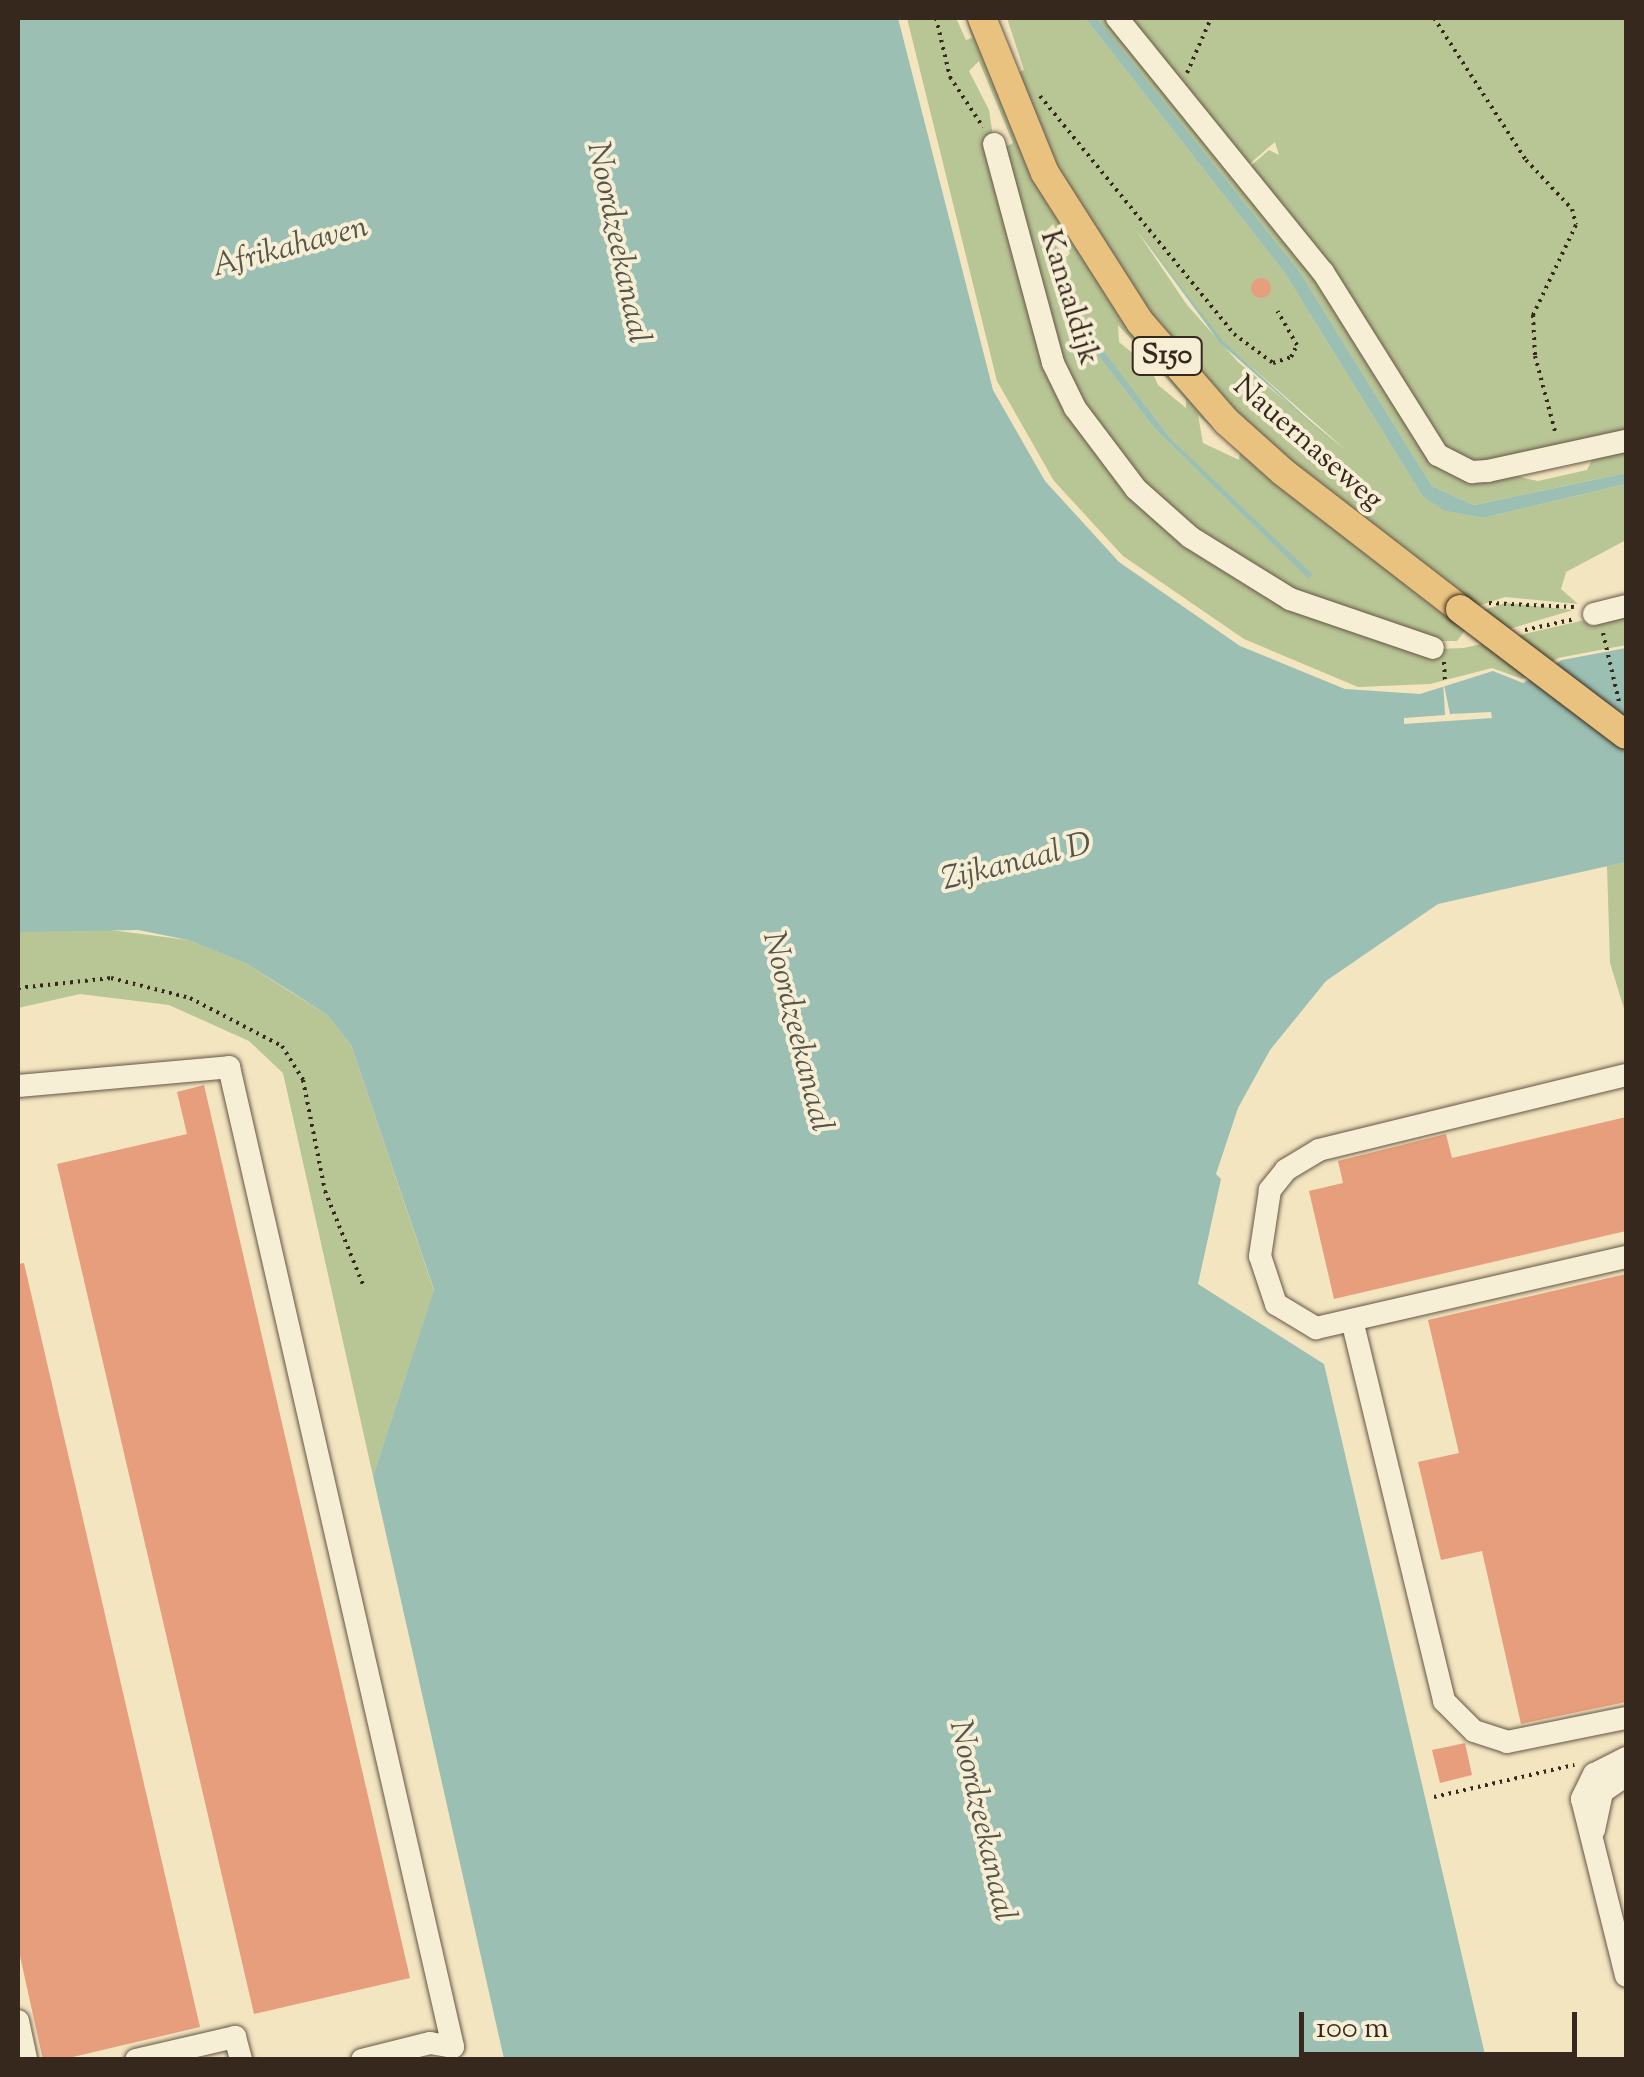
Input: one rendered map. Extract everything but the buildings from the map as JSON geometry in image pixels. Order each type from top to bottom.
[{"type":"main road","name":"Nauernaseweg","points":[[982,18],[1046,173],[1140,322],[1226,421],[1282,472],[1624,721]]},
{"type":"street","points":[[1116,18],[1175,97],[1323,272],[1438,455],[1472,472],[1562,457],[1626,441]]},
{"type":"street","name":"Kanaaldijk","points":[[994,144],[1054,363],[1075,408],[1136,489],[1190,537],[1290,599],[1433,648]]},
{"type":"street","points":[[1592,617],[1626,606]]},
{"type":"street","points":[[18,1086],[229,1067],[455,2053]]},
{"type":"street","points":[[1626,1075],[1344,1141],[1286,1170],[1261,1216],[1264,1283],[1284,1313],[1304,1325],[1352,1320],[1626,1257]]},
{"type":"street","points":[[1352,1320],[1444,1701],[1474,1731],[1506,1742],[1626,1718]]},
{"type":"street","points":[[1626,1758],[1597,1771],[1586,1786],[1582,1807],[1593,1834],[1626,1976]]},
{"type":"street","points":[[1593,1834],[1602,1792],[1626,1775]]},
{"type":"street","points":[[18,2021],[26,2060]]},
{"type":"street","points":[[136,2060],[234,2036],[241,2060]]},
{"type":"street","points":[[362,2060],[430,2043],[455,2053]]},
{"type":"path","points":[[936,18],[950,77],[994,144]]},
{"type":"path","points":[[1175,97],[1211,18]]},
{"type":"path","points":[[1434,18],[1526,160],[1572,209],[1576,225],[1534,314],[1536,356],[1562,457]]},
{"type":"path","points":[[1031,85],[1234,334],[1273,363],[1286,361],[1297,345],[1277,311]]},
{"type":"path","points":[[1472,607],[1506,600],[1577,607],[1592,617],[1624,721]]},
{"type":"path","points":[[1515,632],[1592,617]]},
{"type":"path","points":[[1434,1798],[1577,1764]]},
{"type":"green space","points":[[907,18],[956,18],[966,40],[972,38],[966,18],[971,18],[1004,109],[1049,202],[1160,363],[1242,450],[1466,629],[1457,641],[1416,641],[1299,598],[1197,536],[1119,462],[1076,400],[1044,328],[1003,148],[1013,143],[979,61],[969,71],[989,110],[999,175],[1045,354],[1083,428],[1150,509],[1257,586],[1411,650],[1464,648],[1598,617],[1599,622],[1626,610],[1626,645],[1558,658],[1522,679],[1492,668],[1430,684],[1358,687],[1244,639],[1123,556],[1054,481],[997,381]],"holes":[[[1053,224],[1070,253],[1067,257],[1044,233]],[[1062,298],[1171,439],[1310,579],[1155,429],[1057,301]],[[1118,325],[1151,360],[1150,367],[1119,342]],[[1162,373],[1186,400],[1186,408],[1158,385],[1153,374]],[[1198,415],[1240,452],[1239,460],[1203,443]]]},
{"type":"green space","points":[[1007,18],[1085,18],[1284,272],[1423,497],[1446,511],[1483,518],[1626,484],[1626,540],[1566,572],[1561,589],[1578,604],[1505,597],[1478,606],[1321,490],[1231,410],[1154,323],[1049,156],[1016,74],[1024,70]],"holes":[[[1137,231],[1222,341],[1347,451],[1238,362],[1187,305]]]},
{"type":"green space","points":[[1097,18],[1110,18],[1300,254],[1426,456],[1538,481],[1587,470],[1592,460],[1626,447],[1626,473],[1474,505],[1432,486],[1300,272]]},
{"type":"green space","points":[[1123,18],[1626,18],[1626,434],[1472,463],[1452,458],[1247,169],[1269,150],[1279,155],[1275,142],[1246,167]]},
{"type":"green space","points":[[1506,603],[1573,610],[1509,629],[1483,610]]},
{"type":"green space","points":[[1626,862],[1626,1015],[1610,963],[1607,866]]},
{"type":"green space","points":[[87,927],[188,940],[245,963],[327,1015],[351,1045],[434,1291],[373,1476],[283,1073],[249,1041],[169,1005],[80,994],[18,1008],[18,932]]},
{"type":"water","points":[[18,18],[898,18],[993,390],[1045,481],[1119,562],[1240,646],[1345,689],[1420,694],[1493,671],[1523,683],[1562,660],[1626,648],[1626,862],[1438,904],[1326,981],[1270,1050],[1238,1108],[1216,1174],[1221,1179],[1198,1284],[1324,1364],[1486,2059],[504,2059],[373,1476],[434,1290],[351,1045],[327,1015],[290,991],[245,963],[188,940],[138,930],[18,932]]},
{"type":"water","points":[[1085,18],[1097,18],[1300,272],[1432,486],[1474,505],[1626,473],[1626,484],[1483,518],[1445,511],[1423,497],[1284,272]]},
{"type":"water","points":[[1137,230],[1223,341],[1345,453],[1220,343]]},
{"type":"water","points":[[1062,297],[1171,439],[1312,574],[1309,579],[1155,429],[1072,322],[1057,300]]},
{"type":"pier","points":[[1443,680],[1450,714],[1491,712],[1492,718],[1404,724],[1404,718],[1445,715]]},
{"type":"water label","name":"Noordzeekanaal","points":[[617,243]]},
{"type":"water label","name":"Afrikahaven","points":[[290,248]]},
{"type":"water label","name":"Zijkanaal D","points":[[1017,863]]},
{"type":"water label","name":"Noordzeekanaal","points":[[796,1032]]},
{"type":"water label","name":"Noordzeekanaal","points":[[981,1821]]}]
